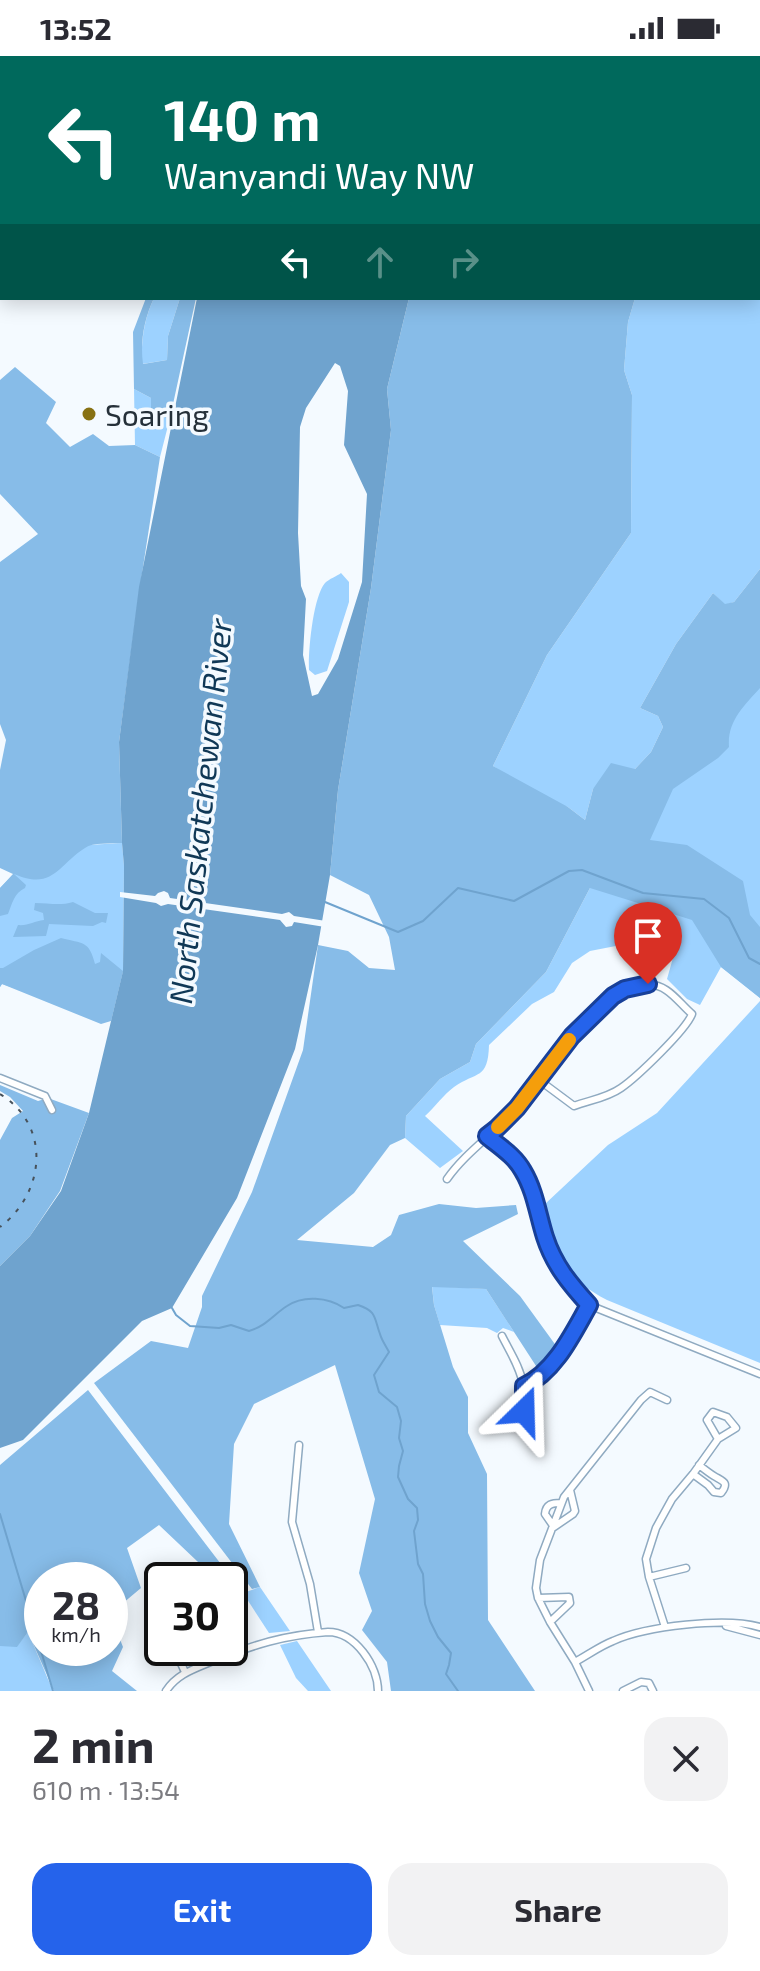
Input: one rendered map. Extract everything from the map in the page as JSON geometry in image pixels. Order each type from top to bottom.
[{"type":"street","points":[[447,1179],[465,1157],[517,1108],[572,1036],[613,996],[625,989],[648,984],[663,986],[692,1014],[687,1024],[642,1070],[621,1088],[602,1098],[574,1106],[539,1080]]},
{"type":"street","points":[[0,1078],[45,1096],[52,1110]]},
{"type":"street","points":[[487,1136],[523,1169],[556,1264],[589,1305],[760,1374]]},
{"type":"street","points":[[524,1386],[535,1381],[550,1364],[589,1305]]},
{"type":"street","points":[[502,1336],[524,1386],[524,1411],[529,1423]]},
{"type":"street","points":[[589,1691],[538,1598],[536,1588],[540,1560],[561,1503],[641,1400],[650,1392],[667,1400]]},
{"type":"street","points":[[665,1627],[646,1559],[659,1520],[672,1499],[718,1439],[736,1428],[727,1417],[713,1412],[707,1420],[718,1439]]},
{"type":"street","points":[[299,1445],[292,1522],[310,1584],[318,1632]]},
{"type":"street","points":[[693,1474],[714,1492],[721,1493],[724,1489],[722,1480],[699,1465]]},
{"type":"street","points":[[554,1527],[575,1511],[570,1490]]},
{"type":"street","points":[[554,1527],[545,1509],[551,1504],[561,1503]]},
{"type":"street","points":[[649,1577],[686,1568]]},
{"type":"street","points":[[538,1598],[569,1597],[570,1603],[550,1622]]},
{"type":"street","points":[[575,1662],[613,1641],[665,1627],[745,1623],[760,1627]]},
{"type":"street","points":[[719,1624],[760,1635]]},
{"type":"street","points":[[166,1691],[185,1672],[253,1645],[282,1637],[335,1632],[355,1643],[376,1674],[378,1691]]},
{"type":"street","points":[[182,1666],[185,1672]]},
{"type":"street","points":[[623,1691],[641,1682],[649,1683],[653,1691]]},
{"type":"shaded area","points":[[145,300],[153,300],[144,331],[143,364],[167,360],[168,336],[179,300],[196,300],[170,418],[151,417],[151,398],[134,389],[133,332]]},
{"type":"shaded area","points":[[153,300],[179,300],[168,336],[167,360],[142,364],[144,330]]},
{"type":"shaded area","points":[[409,300],[634,300],[628,322],[624,370],[632,395],[631,533],[547,655],[493,766],[568,807],[585,820],[593,789],[611,763],[635,769],[651,752],[663,727],[658,716],[640,708],[676,644],[713,593],[725,604],[734,602],[760,569],[760,688],[734,722],[729,747],[673,789],[650,840],[687,845],[743,881],[750,915],[760,927],[760,998],[721,967],[692,920],[590,888],[546,972],[476,1044],[470,1062],[440,1079],[406,1116],[405,1138],[390,1145],[354,1193],[297,1240],[373,1247],[391,1235],[399,1215],[439,1204],[476,1208],[516,1205],[518,1214],[463,1241],[520,1296],[557,1347],[538,1369],[486,1289],[432,1287],[434,1305],[453,1367],[468,1397],[468,1433],[487,1474],[488,1620],[535,1691],[391,1691],[387,1662],[362,1630],[372,1611],[359,1573],[375,1499],[335,1365],[254,1404],[234,1444],[229,1524],[248,1562],[231,1562],[94,1383],[151,1341],[188,1348],[202,1307],[202,1296],[252,1192],[303,1050],[318,945],[348,951],[369,968],[395,970],[389,937],[369,895],[330,875],[338,790],[371,588],[391,430],[387,389]]},
{"type":"shaded area","points":[[634,300],[760,300],[760,569],[734,602],[725,605],[713,593],[676,644],[640,708],[658,716],[663,727],[651,752],[635,769],[593,789],[585,820],[568,807],[544,800],[493,766],[547,655],[631,533],[632,395],[624,370],[628,322]]},
{"type":"shaded area","points":[[15,367],[56,402],[46,423],[70,447],[93,434],[109,446],[135,445],[160,457],[119,742],[122,843],[88,846],[46,878],[38,880],[14,874],[26,885],[25,888],[16,896],[8,914],[0,916],[0,888],[13,874],[0,868],[0,770],[6,740],[0,724],[0,562],[38,534],[0,494],[0,380]]},
{"type":"shaded area","points":[[134,389],[151,398],[152,417],[170,418],[160,457],[135,445]]},
{"type":"shaded area","points":[[341,573],[349,582],[349,602],[327,671],[315,675],[309,670],[309,662],[317,600],[325,583]]},
{"type":"shaded area","points":[[760,667],[760,998],[721,967],[700,1005],[687,999],[667,979],[678,940],[662,937],[590,951],[572,963],[554,992],[532,1004],[489,1045],[486,1064],[480,1073],[450,1090],[425,1116],[463,1151],[440,1168],[405,1138],[406,1116],[440,1079],[470,1062],[476,1044],[546,972],[590,888]]},
{"type":"shaded area","points":[[122,843],[123,971],[111,1021],[2,984],[0,987],[0,888],[41,846]]},
{"type":"shaded area","points":[[73,902],[95,913],[108,913],[106,923],[93,926],[49,924],[46,936],[13,937],[18,925],[44,920],[43,913],[34,910],[35,903]]},
{"type":"shaded area","points":[[61,938],[87,947],[95,964],[100,962],[101,953],[123,971],[111,1021],[101,1024],[2,984],[0,987],[0,968]]},
{"type":"shaded area","points":[[760,1001],[760,1363],[591,1291],[570,1272],[556,1250],[545,1204],[608,1145],[657,1113]]},
{"type":"shaded area","points":[[0,1085],[38,1101],[48,1098],[89,1113],[60,1191],[30,1236],[0,1266],[0,1140],[12,1118],[23,1111],[0,1091]]},
{"type":"shaded area","points":[[432,1286],[486,1289],[514,1332],[503,1328],[497,1333],[487,1328],[440,1325]]},
{"type":"shaded area","points":[[88,1390],[219,1562],[198,1562],[159,1525],[127,1548],[141,1588],[128,1599],[128,1562],[24,1562],[24,1637],[17,1647],[0,1646],[0,1465]]},
{"type":"shaded area","points":[[248,1563],[260,1587],[252,1589],[248,1584]]},
{"type":"shaded area","points":[[260,1587],[290,1631],[269,1633],[248,1601],[248,1591]]},
{"type":"shaded area","points":[[24,1637],[24,1666],[42,1666],[53,1691],[0,1691],[0,1646],[17,1646]]},
{"type":"shaded area","points":[[297,1641],[331,1691],[308,1691],[296,1678],[280,1645]]},
{"type":"shaded area","points":[[43,1666],[114,1666],[112,1671],[137,1691],[54,1691]]},
{"type":"water","name":"North Saskatchewan River","points":[[197,300],[409,300],[387,389],[391,430],[371,588],[338,790],[330,875],[295,1049],[237,1198],[172,1308],[142,1321],[23,1440],[0,1448],[0,1266],[30,1236],[61,1191],[89,1113],[123,971],[124,866],[119,742],[139,587]],"holes":[[[335,363],[340,366],[348,391],[344,445],[367,494],[362,582],[338,659],[318,694],[312,696],[303,655],[306,599],[301,586],[298,533],[300,427],[306,408]]]},
{"type":"pier","points":[[164,891],[170,898],[282,914],[289,912],[294,916],[326,921],[325,927],[294,922],[286,927],[280,920],[168,904],[161,906],[120,897],[120,892],[155,896]]},
{"type":"waterway","points":[[325,902],[398,932],[423,921],[458,888],[514,901],[569,871],[582,870],[643,893],[704,899],[729,918],[749,958],[760,964]]},
{"type":"waterway","points":[[172,1308],[190,1326],[219,1328],[231,1325],[249,1331],[293,1302],[308,1299],[331,1302],[344,1308],[358,1305],[372,1313],[389,1352],[374,1375],[379,1392],[397,1407],[401,1421],[399,1438],[403,1451],[398,1477],[408,1499],[417,1508],[418,1520],[414,1531],[418,1564],[423,1574],[425,1604],[438,1637],[451,1653],[446,1674],[458,1691]]},
{"type":"waterway","points":[[0,1514],[53,1691]]},
{"type":"railway","points":[[0,1094],[17,1108],[28,1124],[35,1141],[36,1160],[26,1196],[15,1213],[0,1227]]},
{"type":"slow traffic","points":[[498,1127],[517,1108],[569,1040]]},
{"type":"place","name":"Soaring","points":[[89,414]]},
{"type":"route","points":[[524,1411],[524,1386],[535,1381],[550,1364],[589,1305],[556,1264],[523,1169],[487,1136],[517,1108],[572,1036],[613,996],[625,989],[648,984]]}]
